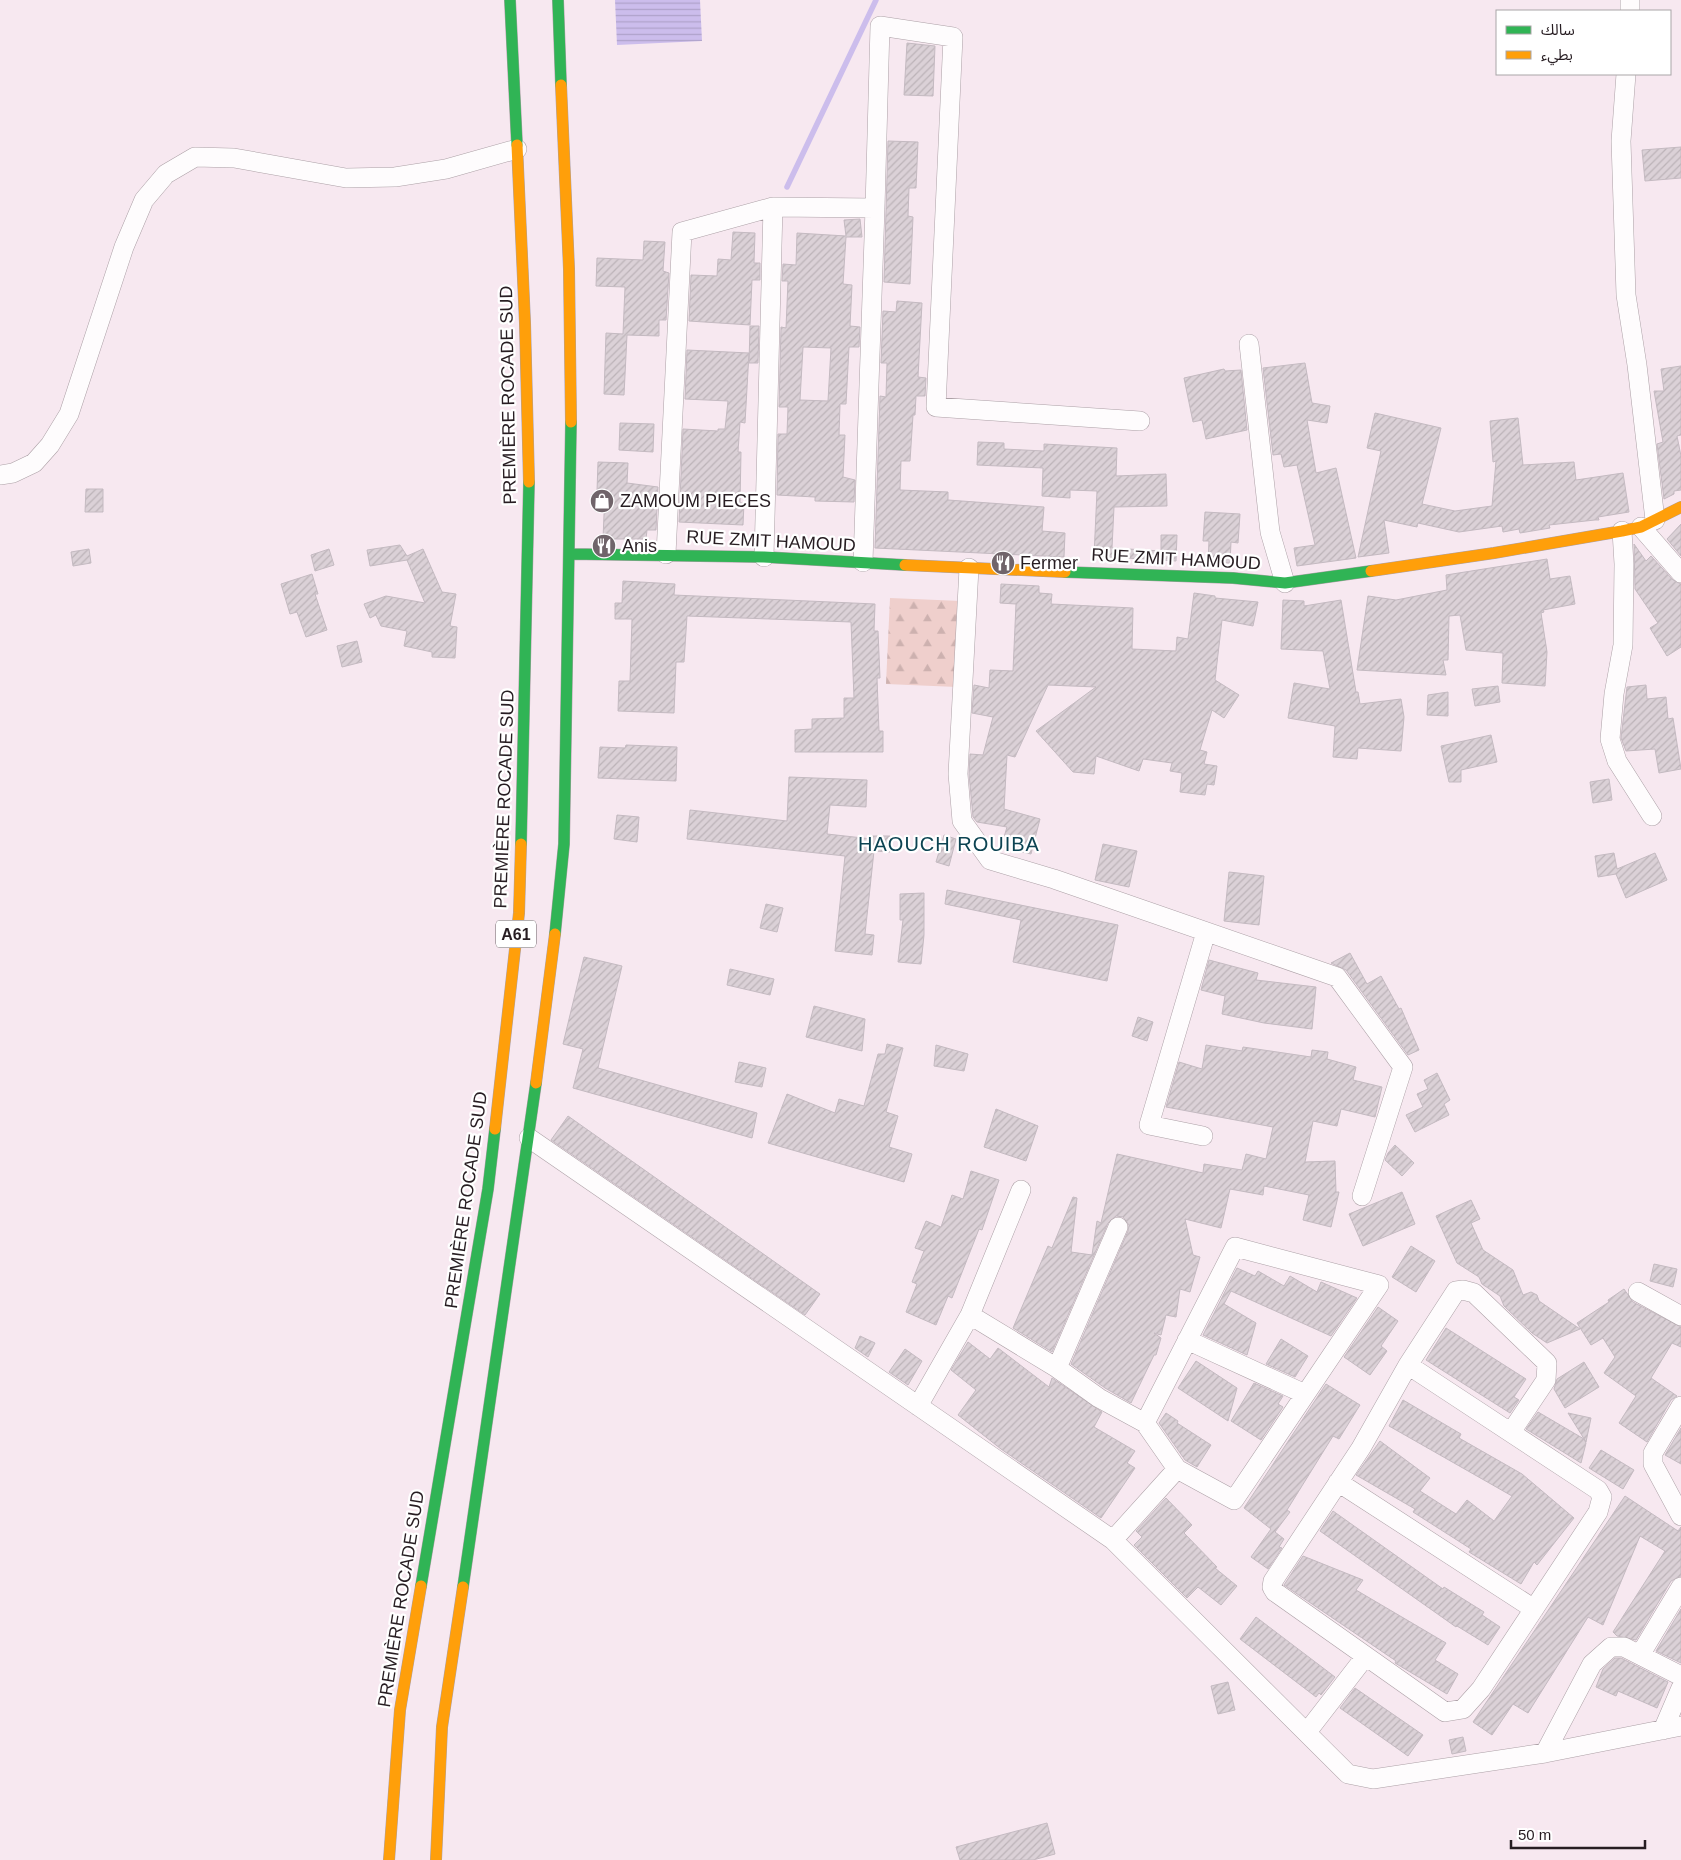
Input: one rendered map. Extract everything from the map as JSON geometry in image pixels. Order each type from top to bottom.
[{"type":"main road","name":"PREMIÈRE ROCADE SUD","points":[[389,1860],[400,1710],[488,1189],[518,912],[529,471],[510,0]]},
{"type":"main road","name":"A61","points":[[436,1860],[442,1727],[529,1138],[552,967],[564,844],[572,457],[569,278],[558,0]]},
{"type":"main road","name":"RUE ZMIT HAMOUD","points":[[570,554],[666,554],[1233,578],[1285,583],[1494,553],[1622,531],[1648,523],[1681,507]]},
{"type":"street","points":[[863,562],[880,26],[954,38],[936,407],[1140,421]]},
{"type":"street","points":[[1626,75],[1622,141],[1626,295],[1637,365],[1648,523],[1681,573]]},
{"type":"street","points":[[0,475],[13,473],[34,463],[50,445],[69,414],[124,247],[144,200],[166,174],[195,157],[234,158],[346,178],[395,177],[446,169],[517,149]]},
{"type":"street","points":[[764,558],[773,207]]},
{"type":"street","points":[[666,554],[682,232],[773,207],[875,208]]},
{"type":"street","points":[[1249,344],[1270,532],[1285,583]]},
{"type":"street","points":[[1622,531],[1624,564],[1623,645],[1614,694],[1610,739],[1618,761],[1652,816]]},
{"type":"street","points":[[969,568],[958,774],[962,821],[990,860],[1054,879],[1337,977],[1403,1067],[1362,1196]]},
{"type":"street","points":[[1203,1136],[1149,1125],[1206,932]]},
{"type":"street","points":[[529,1138],[1113,1540],[1348,1774],[1373,1779],[1545,1753],[1672,1728],[1681,1688]]},
{"type":"street","points":[[918,1406],[970,1315],[1020,1190]]},
{"type":"street","points":[[1058,1368],[1118,1227]]},
{"type":"street","points":[[970,1315],[1058,1368],[1099,1398],[1145,1422],[1177,1469],[1234,1500],[1379,1285],[1235,1246],[1145,1422]]},
{"type":"street","points":[[1408,1365],[1598,1490],[1602,1497],[1598,1512],[1481,1689],[1463,1709],[1445,1712],[1364,1657],[1275,1592],[1272,1587],[1273,1581],[1338,1482],[1408,1365],[1456,1291],[1463,1290],[1474,1293],[1547,1363],[1548,1372],[1546,1380],[1511,1432]]},
{"type":"street","points":[[1638,1292],[1681,1316]]},
{"type":"street","points":[[1187,1340],[1305,1394]]},
{"type":"street","points":[[1681,1406],[1653,1453],[1653,1464],[1681,1516]]},
{"type":"street","points":[[1113,1540],[1177,1469]]},
{"type":"street","points":[[1338,1482],[1534,1609]]},
{"type":"street","points":[[1640,1655],[1681,1586]]},
{"type":"street","points":[[1545,1753],[1592,1664],[1611,1647],[1624,1647],[1681,1676]]},
{"type":"street","points":[[1307,1732],[1364,1657]]},
{"type":"green space","points":[[890,598],[961,601],[957,687],[886,684]]},
{"type":"shaded area","points":[[615,0],[700,0],[702,41],[617,45]]},
{"type":"building","points":[[907,43],[935,46],[933,96],[904,95]]},
{"type":"building","points":[[888,141],[918,142],[916,188],[909,188],[908,216],[913,217],[910,284],[884,282]]},
{"type":"building","points":[[1681,147],[1681,178],[1645,181],[1642,150]]},
{"type":"building","points":[[860,219],[862,237],[846,237],[843,284],[852,285],[850,326],[860,327],[859,347],[849,347],[846,404],[840,404],[839,435],[845,435],[843,477],[855,480],[854,502],[815,501],[815,497],[777,495],[778,434],[787,434],[788,407],[779,407],[781,327],[786,328],[788,281],[782,281],[783,264],[796,265],[797,233],[846,236],[844,220]],"holes":[[[803,347],[831,348],[828,401],[800,400]]]},
{"type":"building","points":[[733,232],[755,233],[754,263],[760,263],[760,280],[752,280],[750,325],[689,321],[691,275],[717,276],[718,259],[731,260]]},
{"type":"building","points":[[644,241],[665,242],[663,271],[669,273],[666,320],[659,320],[659,336],[627,335],[624,395],[604,394],[606,333],[623,334],[625,287],[596,286],[597,258],[643,260]]},
{"type":"building","points":[[897,301],[922,303],[918,377],[926,378],[925,396],[916,396],[910,461],[901,461],[900,490],[948,492],[948,500],[1044,507],[1042,531],[1065,533],[1064,557],[875,548],[880,396],[886,397],[887,363],[881,363],[883,311],[896,312]]},
{"type":"building","points":[[750,326],[759,326],[758,363],[749,363]]},
{"type":"building","points":[[687,350],[749,353],[745,423],[740,422],[738,452],[741,452],[740,503],[744,503],[743,525],[679,522],[683,429],[718,431],[718,429],[725,429],[728,401],[685,399]]},
{"type":"building","points":[[1305,363],[1312,403],[1330,406],[1327,423],[1307,420],[1316,473],[1336,468],[1356,558],[1297,566],[1294,548],[1315,545],[1297,465],[1284,467],[1281,454],[1273,455],[1263,368]]},
{"type":"building","points":[[1681,366],[1681,435],[1677,436],[1681,456],[1681,490],[1674,491],[1674,494],[1664,499],[1657,444],[1663,442],[1654,391],[1664,391],[1661,369]]},
{"type":"building","points":[[1224,369],[1225,371],[1241,370],[1247,430],[1206,439],[1202,420],[1193,422],[1184,378]]},
{"type":"building","points":[[1375,413],[1441,428],[1422,504],[1455,511],[1492,506],[1496,461],[1493,462],[1490,421],[1518,418],[1523,465],[1574,462],[1576,480],[1623,473],[1629,512],[1598,517],[1599,520],[1549,525],[1550,528],[1520,533],[1519,529],[1503,532],[1502,526],[1459,532],[1418,523],[1417,527],[1384,520],[1389,553],[1358,557],[1381,451],[1367,448]]},
{"type":"building","points":[[620,423],[654,424],[653,452],[619,450]]},
{"type":"building","points":[[978,442],[1004,443],[1004,449],[1044,451],[1044,444],[1117,448],[1116,476],[1166,474],[1167,506],[1114,507],[1112,548],[1161,551],[1161,535],[1177,535],[1176,561],[1094,556],[1097,491],[1070,490],[1070,498],[1042,496],[1043,468],[977,465]]},
{"type":"building","points":[[598,462],[628,463],[627,483],[658,487],[656,530],[647,530],[646,539],[603,539],[605,491],[597,491]]},
{"type":"building","points":[[86,489],[103,489],[103,512],[85,512]]},
{"type":"building","points":[[1205,512],[1240,514],[1238,543],[1231,542],[1230,563],[1208,562],[1209,541],[1203,541]]},
{"type":"building","points":[[1681,524],[1681,556],[1667,539]]},
{"type":"building","points":[[1634,544],[1646,561],[1651,556],[1673,580],[1681,584],[1681,647],[1667,656],[1650,628],[1658,623],[1635,589]]},
{"type":"building","points":[[400,545],[407,556],[423,549],[442,592],[456,594],[450,626],[457,627],[455,658],[432,657],[432,652],[404,646],[407,631],[381,626],[376,615],[370,618],[364,604],[386,596],[425,603],[407,560],[370,566],[367,550]]},
{"type":"building","points":[[89,549],[91,563],[73,566],[71,552]]},
{"type":"building","points":[[329,549],[334,565],[315,571],[311,555]]},
{"type":"building","points":[[1547,559],[1550,579],[1570,576],[1575,604],[1543,610],[1544,612],[1541,613],[1547,652],[1545,686],[1502,683],[1503,653],[1466,650],[1460,615],[1449,616],[1448,660],[1443,660],[1446,675],[1357,670],[1368,596],[1396,600],[1447,590],[1446,575]]},
{"type":"building","points":[[312,574],[318,594],[315,594],[327,630],[306,637],[297,612],[290,614],[281,584]]},
{"type":"building","points":[[623,581],[675,584],[674,595],[875,604],[874,631],[878,631],[880,678],[877,678],[879,731],[883,731],[883,752],[795,752],[795,730],[812,729],[812,719],[844,718],[844,698],[854,698],[851,622],[687,616],[684,662],[676,662],[674,713],[618,711],[619,681],[630,681],[632,619],[615,619],[615,603],[622,603]]},
{"type":"building","points":[[1001,584],[1039,586],[1039,593],[1052,594],[1051,604],[1133,608],[1132,649],[1176,651],[1177,637],[1188,639],[1194,593],[1215,596],[1215,598],[1258,602],[1253,626],[1222,620],[1215,680],[1239,695],[1224,718],[1212,710],[1200,750],[1207,752],[1204,764],[1217,766],[1214,785],[1207,784],[1205,795],[1180,792],[1182,773],[1170,771],[1172,763],[1143,759],[1139,771],[1096,756],[1094,774],[1073,772],[1036,731],[1096,687],[1048,685],[1015,757],[1007,755],[1004,809],[1040,819],[1031,854],[1001,847],[1007,827],[977,822],[973,817],[969,774],[970,754],[983,755],[993,717],[972,713],[974,685],[989,688],[990,670],[1013,671],[1016,604],[1000,603]]},
{"type":"building","points":[[1283,600],[1304,601],[1304,606],[1341,600],[1356,692],[1358,692],[1360,704],[1401,699],[1404,717],[1401,751],[1358,748],[1357,759],[1333,757],[1335,726],[1288,718],[1294,683],[1330,689],[1323,651],[1281,649]]},
{"type":"building","points":[[357,641],[362,662],[342,667],[337,646]]},
{"type":"building","points":[[1646,685],[1647,699],[1666,697],[1668,719],[1673,718],[1681,769],[1659,773],[1655,749],[1626,751],[1621,738],[1627,687]]},
{"type":"building","points":[[1498,686],[1500,702],[1475,706],[1472,689]]},
{"type":"building","points":[[1448,692],[1448,716],[1427,715],[1428,695]]},
{"type":"building","points":[[1491,735],[1497,762],[1461,770],[1461,782],[1449,782],[1441,746]]},
{"type":"building","points":[[626,745],[677,747],[676,781],[598,778],[600,747],[625,748]]},
{"type":"building","points":[[789,777],[867,780],[866,807],[830,805],[827,834],[872,839],[872,836],[890,836],[890,852],[874,851],[865,934],[874,935],[872,955],[835,951],[845,856],[687,839],[690,810],[787,821]]},
{"type":"building","points":[[1609,779],[1612,800],[1593,803],[1590,782]]},
{"type":"building","points":[[617,815],[639,817],[637,842],[614,839]]},
{"type":"building","points":[[944,835],[956,839],[949,866],[936,862]]},
{"type":"building","points":[[1103,844],[1137,851],[1129,887],[1095,880]]},
{"type":"building","points":[[1614,853],[1617,869],[1655,853],[1667,880],[1626,898],[1616,874],[1598,877],[1595,856]]},
{"type":"building","points":[[1229,872],[1264,876],[1259,925],[1224,921]]},
{"type":"building","points":[[947,890],[1118,925],[1107,981],[1013,962],[1021,920],[945,904]]},
{"type":"building","points":[[924,893],[924,935],[921,964],[898,962],[903,920],[900,920],[900,894]]},
{"type":"building","points":[[766,904],[783,908],[777,932],[760,928]]},
{"type":"building","points":[[1350,953],[1367,984],[1381,976],[1399,1009],[1401,1008],[1419,1050],[1408,1055],[1346,970],[1331,963]]},
{"type":"building","points":[[584,957],[622,966],[598,1068],[757,1113],[752,1138],[573,1088],[583,1049],[563,1044]]},
{"type":"building","points":[[1209,960],[1258,973],[1256,980],[1316,987],[1312,1029],[1264,1023],[1222,1014],[1225,996],[1201,990]]},
{"type":"building","points":[[730,969],[774,979],[770,995],[727,985]]},
{"type":"building","points":[[814,1006],[865,1019],[862,1051],[806,1037]]},
{"type":"building","points":[[1138,1017],[1153,1022],[1147,1041],[1132,1036]]},
{"type":"building","points":[[887,1044],[903,1048],[886,1112],[898,1116],[889,1147],[912,1154],[904,1182],[768,1143],[787,1094],[835,1113],[839,1099],[864,1106],[878,1054],[885,1054]]},
{"type":"building","points":[[936,1045],[968,1054],[964,1071],[934,1066]]},
{"type":"building","points":[[1206,1045],[1242,1051],[1243,1047],[1311,1057],[1312,1050],[1328,1052],[1327,1059],[1356,1067],[1353,1080],[1382,1087],[1375,1117],[1341,1109],[1337,1126],[1313,1121],[1305,1162],[1335,1161],[1336,1192],[1339,1192],[1331,1227],[1303,1220],[1309,1195],[1264,1186],[1263,1195],[1230,1189],[1221,1228],[1185,1219],[1193,1255],[1200,1257],[1190,1292],[1180,1289],[1176,1317],[1166,1315],[1161,1335],[1154,1333],[1161,1338],[1156,1355],[1154,1355],[1131,1403],[1105,1388],[1071,1364],[1128,1231],[1129,1225],[1123,1217],[1116,1216],[1108,1223],[1052,1352],[1013,1328],[1048,1246],[1052,1248],[1073,1197],[1077,1198],[1071,1252],[1092,1255],[1097,1221],[1101,1223],[1117,1154],[1203,1173],[1204,1164],[1242,1170],[1246,1154],[1266,1159],[1273,1127],[1166,1107],[1179,1062],[1202,1069]]},
{"type":"building","points":[[739,1062],[766,1068],[762,1087],[735,1082]]},
{"type":"building","points":[[1437,1073],[1450,1100],[1444,1104],[1449,1115],[1415,1132],[1406,1115],[1423,1107],[1417,1094],[1428,1089],[1424,1080]]},
{"type":"building","points":[[996,1109],[1038,1126],[1026,1161],[984,1147]]},
{"type":"building","points":[[568,1116],[820,1294],[805,1315],[551,1140]]},
{"type":"building","points":[[1395,1145],[1414,1163],[1402,1176],[1385,1160]]},
{"type":"building","points":[[971,1171],[999,1180],[982,1230],[979,1229],[952,1298],[948,1296],[936,1325],[906,1312],[917,1284],[912,1282],[924,1251],[915,1248],[926,1221],[941,1227],[952,1195],[963,1199]]},
{"type":"building","points":[[1402,1192],[1415,1224],[1363,1246],[1349,1214]]},
{"type":"building","points":[[1471,1200],[1480,1219],[1471,1223],[1483,1250],[1513,1270],[1523,1295],[1531,1292],[1537,1295],[1539,1301],[1580,1329],[1547,1343],[1532,1333],[1504,1306],[1500,1296],[1482,1284],[1479,1277],[1457,1263],[1436,1216]]},
{"type":"building","points":[[1411,1246],[1435,1261],[1416,1292],[1392,1277]]},
{"type":"building","points":[[1654,1264],[1677,1269],[1673,1287],[1650,1281]]},
{"type":"building","points":[[1237,1268],[1255,1276],[1258,1271],[1284,1286],[1290,1276],[1317,1292],[1321,1282],[1357,1298],[1331,1336],[1231,1291],[1224,1304],[1256,1323],[1247,1355],[1203,1335]]},
{"type":"building","points":[[1624,1289],[1633,1302],[1681,1327],[1681,1347],[1672,1343],[1651,1378],[1677,1396],[1671,1400],[1647,1442],[1619,1423],[1636,1396],[1604,1373],[1615,1357],[1603,1338],[1591,1345],[1577,1323],[1609,1302],[1608,1300]]},
{"type":"building","points":[[1378,1307],[1398,1321],[1381,1346],[1387,1351],[1370,1375],[1344,1357]]},
{"type":"building","points":[[1446,1328],[1526,1379],[1514,1397],[1519,1400],[1510,1413],[1426,1360]]},
{"type":"building","points":[[860,1336],[875,1343],[868,1357],[855,1348]]},
{"type":"building","points":[[1281,1339],[1308,1356],[1295,1377],[1266,1364]]},
{"type":"building","points":[[968,1342],[990,1359],[998,1348],[1049,1387],[1052,1378],[1102,1412],[1094,1427],[1135,1451],[1127,1463],[1135,1468],[1101,1518],[1001,1449],[958,1415],[976,1390],[951,1370]]},
{"type":"building","points":[[905,1349],[922,1361],[908,1385],[889,1372]]},
{"type":"building","points":[[1196,1361],[1237,1388],[1228,1421],[1178,1388]]},
{"type":"building","points":[[1584,1362],[1599,1387],[1565,1408],[1554,1389],[1557,1379]]},
{"type":"building","points":[[1254,1383],[1283,1396],[1278,1404],[1283,1407],[1261,1440],[1231,1421]]},
{"type":"building","points":[[1326,1384],[1360,1405],[1339,1439],[1333,1436],[1287,1510],[1290,1512],[1275,1532],[1284,1539],[1279,1547],[1282,1548],[1268,1569],[1251,1557],[1271,1529],[1244,1508]]},
{"type":"building","points":[[1403,1400],[1461,1434],[1459,1438],[1522,1474],[1574,1518],[1537,1565],[1534,1562],[1521,1584],[1469,1552],[1471,1549],[1413,1512],[1415,1509],[1356,1475],[1380,1441],[1430,1478],[1420,1491],[1456,1514],[1467,1500],[1494,1521],[1512,1496],[1389,1426]]},
{"type":"building","points":[[1538,1412],[1584,1439],[1586,1443],[1581,1463],[1526,1429]]},
{"type":"building","points":[[1166,1413],[1178,1421],[1177,1423],[1211,1445],[1197,1467],[1185,1460],[1159,1423]]},
{"type":"building","points":[[1568,1413],[1591,1418],[1586,1442]]},
{"type":"building","points":[[1681,1428],[1681,1464],[1665,1455]]},
{"type":"building","points":[[1601,1450],[1634,1470],[1623,1489],[1589,1468]]},
{"type":"building","points":[[1625,1496],[1678,1531],[1681,1527],[1681,1576],[1671,1581],[1636,1640],[1617,1636],[1613,1632],[1665,1551],[1640,1536],[1603,1625],[1588,1617],[1528,1713],[1513,1704],[1492,1735],[1473,1722]]},
{"type":"building","points":[[1166,1498],[1192,1525],[1184,1533],[1217,1567],[1215,1568],[1237,1586],[1221,1605],[1198,1587],[1187,1598],[1134,1545],[1142,1537],[1136,1531]]},
{"type":"building","points":[[1333,1511],[1443,1589],[1444,1587],[1484,1612],[1482,1615],[1500,1627],[1488,1645],[1456,1627],[1320,1531]]},
{"type":"building","points":[[1303,1556],[1363,1580],[1356,1590],[1446,1643],[1435,1660],[1458,1674],[1447,1694],[1395,1663],[1396,1661],[1284,1585]]},
{"type":"building","points":[[1681,1609],[1681,1663],[1656,1651]]},
{"type":"building","points":[[1256,1617],[1335,1677],[1321,1695],[1319,1693],[1316,1697],[1240,1639]]},
{"type":"building","points":[[1615,1658],[1621,1658],[1668,1682],[1657,1708],[1618,1691],[1616,1696],[1596,1687],[1603,1669]]},
{"type":"building","points":[[1228,1682],[1235,1710],[1218,1714],[1211,1686]]},
{"type":"building","points":[[1355,1688],[1423,1735],[1408,1756],[1340,1708]]},
{"type":"building","points":[[1463,1737],[1466,1751],[1452,1754],[1449,1740]]},
{"type":"building","points":[[1047,1823],[1055,1854],[1033,1860],[960,1860],[956,1847]]},
{"type":"waterway","points":[[787,187],[876,0]]},
{"type":"traffic: fast","points":[[510,0],[517,145]]},
{"type":"traffic: fast","points":[[558,0],[561,85]]},
{"type":"traffic: fast","points":[[555,934],[564,844],[571,422]]},
{"type":"traffic: fast","points":[[521,844],[529,482]]},
{"type":"traffic: fast","points":[[570,554],[764,557],[905,565]]},
{"type":"traffic: fast","points":[[1065,572],[1233,578],[1285,583],[1371,571]]},
{"type":"traffic: fast","points":[[463,1587],[536,1083]]},
{"type":"traffic: fast","points":[[421,1586],[488,1189],[495,1129]]},
{"type":"traffic: slow","points":[[561,85],[569,269],[571,422]]},
{"type":"traffic: slow","points":[[517,145],[525,323],[529,482]]},
{"type":"traffic: slow","points":[[1371,571],[1494,553],[1622,531],[1641,527],[1681,507]]},
{"type":"traffic: slow","points":[[905,565],[1065,572]]},
{"type":"traffic: slow","points":[[495,1129],[519,913],[521,844]]},
{"type":"traffic: slow","points":[[536,1083],[555,934]]},
{"type":"traffic: slow","points":[[389,1860],[400,1710],[421,1586]]},
{"type":"traffic: slow","points":[[436,1860],[442,1727],[463,1587]]},
{"type":"place","name":"ZAMOUM PIECES","points":[[602,501]]},
{"type":"place","name":"Anis","points":[[604,546]]},
{"type":"place","name":"Fermer","points":[[1003,563]]},
{"type":"district","name":"HAOUCH ROUIBA","points":[[949,844]]}]
